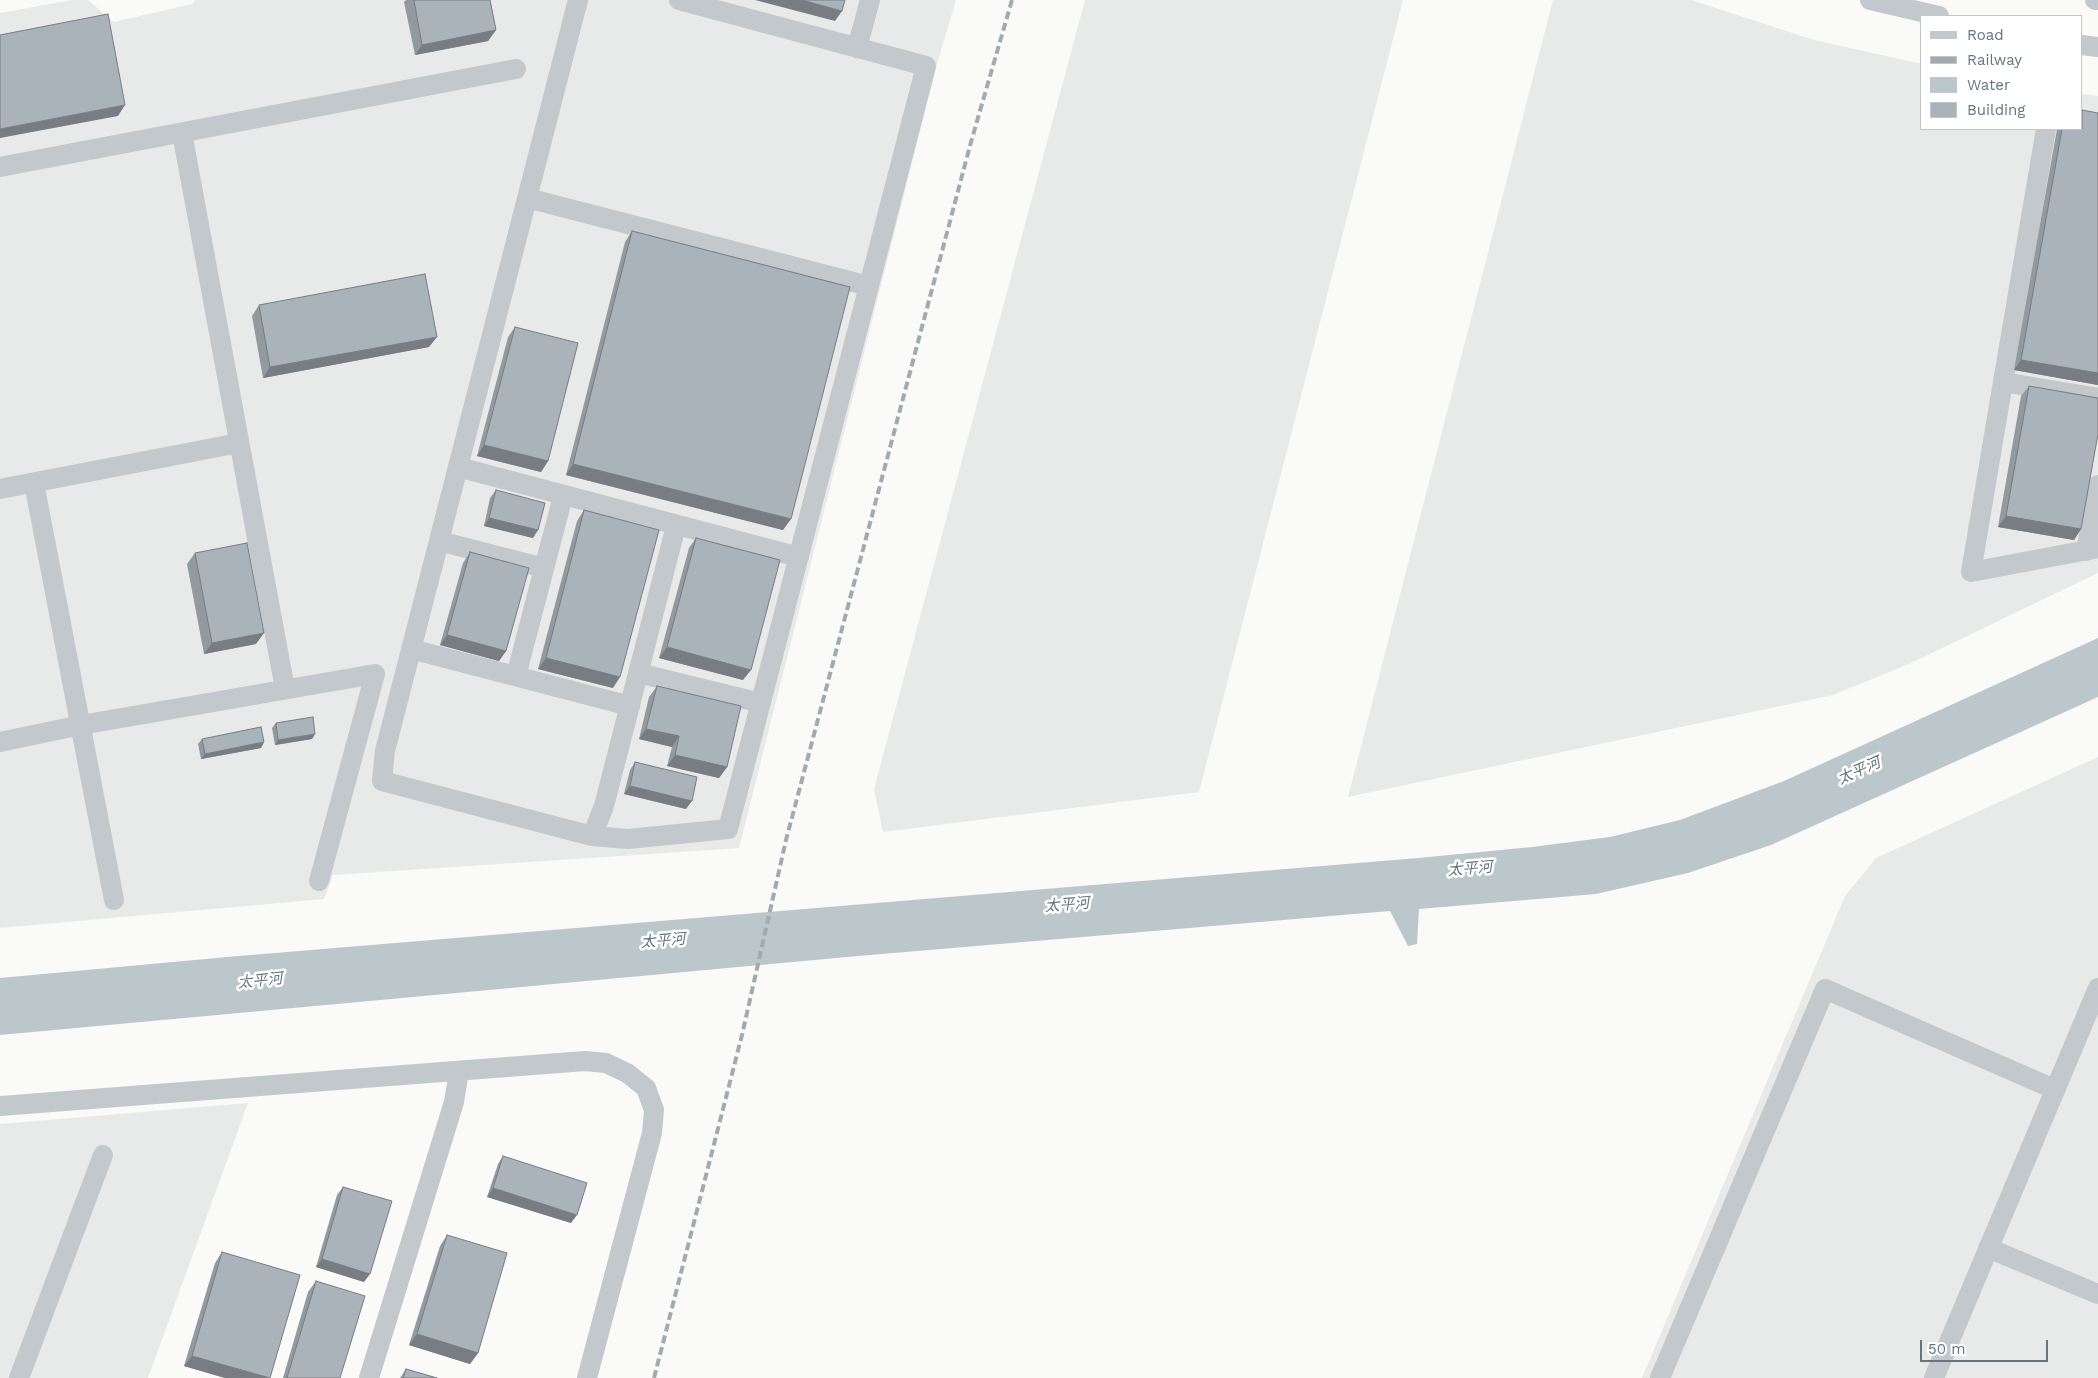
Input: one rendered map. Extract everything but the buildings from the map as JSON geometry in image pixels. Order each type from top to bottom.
[{"type":"street","points":[[578,0],[385,751],[382,780],[592,836],[628,839],[728,829],[926,66],[857,48],[704,3],[679,0]]},
{"type":"street","points":[[857,48],[870,0]]},
{"type":"street","points":[[1870,0],[1935,15]]},
{"type":"street","points":[[2083,45],[2098,47]]},
{"type":"street","points":[[0,167],[516,70]]},
{"type":"street","points":[[2046,130],[1971,572],[2092,549],[2098,485]]},
{"type":"street","points":[[182,133],[285,689]]},
{"type":"street","points":[[527,198],[869,286]]},
{"type":"street","points":[[2003,382],[2098,398]]},
{"type":"street","points":[[0,489],[239,443]]},
{"type":"street","points":[[458,467],[799,557]]},
{"type":"street","points":[[34,482],[114,900]]},
{"type":"street","points":[[516,676],[563,496]]},
{"type":"street","points":[[592,836],[604,806],[676,526]]},
{"type":"street","points":[[439,541],[544,568]]},
{"type":"street","points":[[411,649],[630,706]]},
{"type":"street","points":[[638,673],[761,703]]},
{"type":"street","points":[[0,742],[81,725],[375,674],[319,881]]},
{"type":"street","points":[[1934,1378],[2098,988]]},
{"type":"street","points":[[1667,1376],[1824,989],[2054,1089]]},
{"type":"street","points":[[0,1106],[585,1061],[606,1063],[627,1073],[646,1088],[654,1110],[652,1133],[588,1378]]},
{"type":"street","points":[[369,1378],[454,1102],[459,1070]]},
{"type":"street","points":[[19,1378],[103,1155]]},
{"type":"street","points":[[1988,1248],[2098,1294]]},
{"type":"shaded area","points":[[72,0],[88,0],[114,22],[192,4],[195,0],[956,0],[937,64],[739,848],[333,875],[324,899],[0,928],[0,13]]},
{"type":"shaded area","points":[[1085,0],[1403,0],[1199,792],[883,832],[874,789]]},
{"type":"shaded area","points":[[1553,0],[1691,0],[1814,40],[1920,64],[1920,130],[2083,130],[2083,94],[2098,96],[2098,573],[1909,664],[1833,695],[1348,797]]},
{"type":"shaded area","points":[[2098,757],[2098,1378],[1642,1378],[1845,896],[1876,858]]},
{"type":"shaded area","points":[[248,1103],[148,1378],[0,1378],[0,1124]]},
{"type":"water","name":"太平河","points":[[2098,638],[2098,697],[1771,845],[1688,873],[1596,894],[1419,909],[1417,944],[1408,946],[1390,911],[858,956],[0,1035],[0,978],[227,957],[1418,858],[1610,837],[1680,820],[1784,781]]},
{"type":"railway","points":[[654,1378],[742,1035],[786,840],[971,142],[1012,0]]}]
